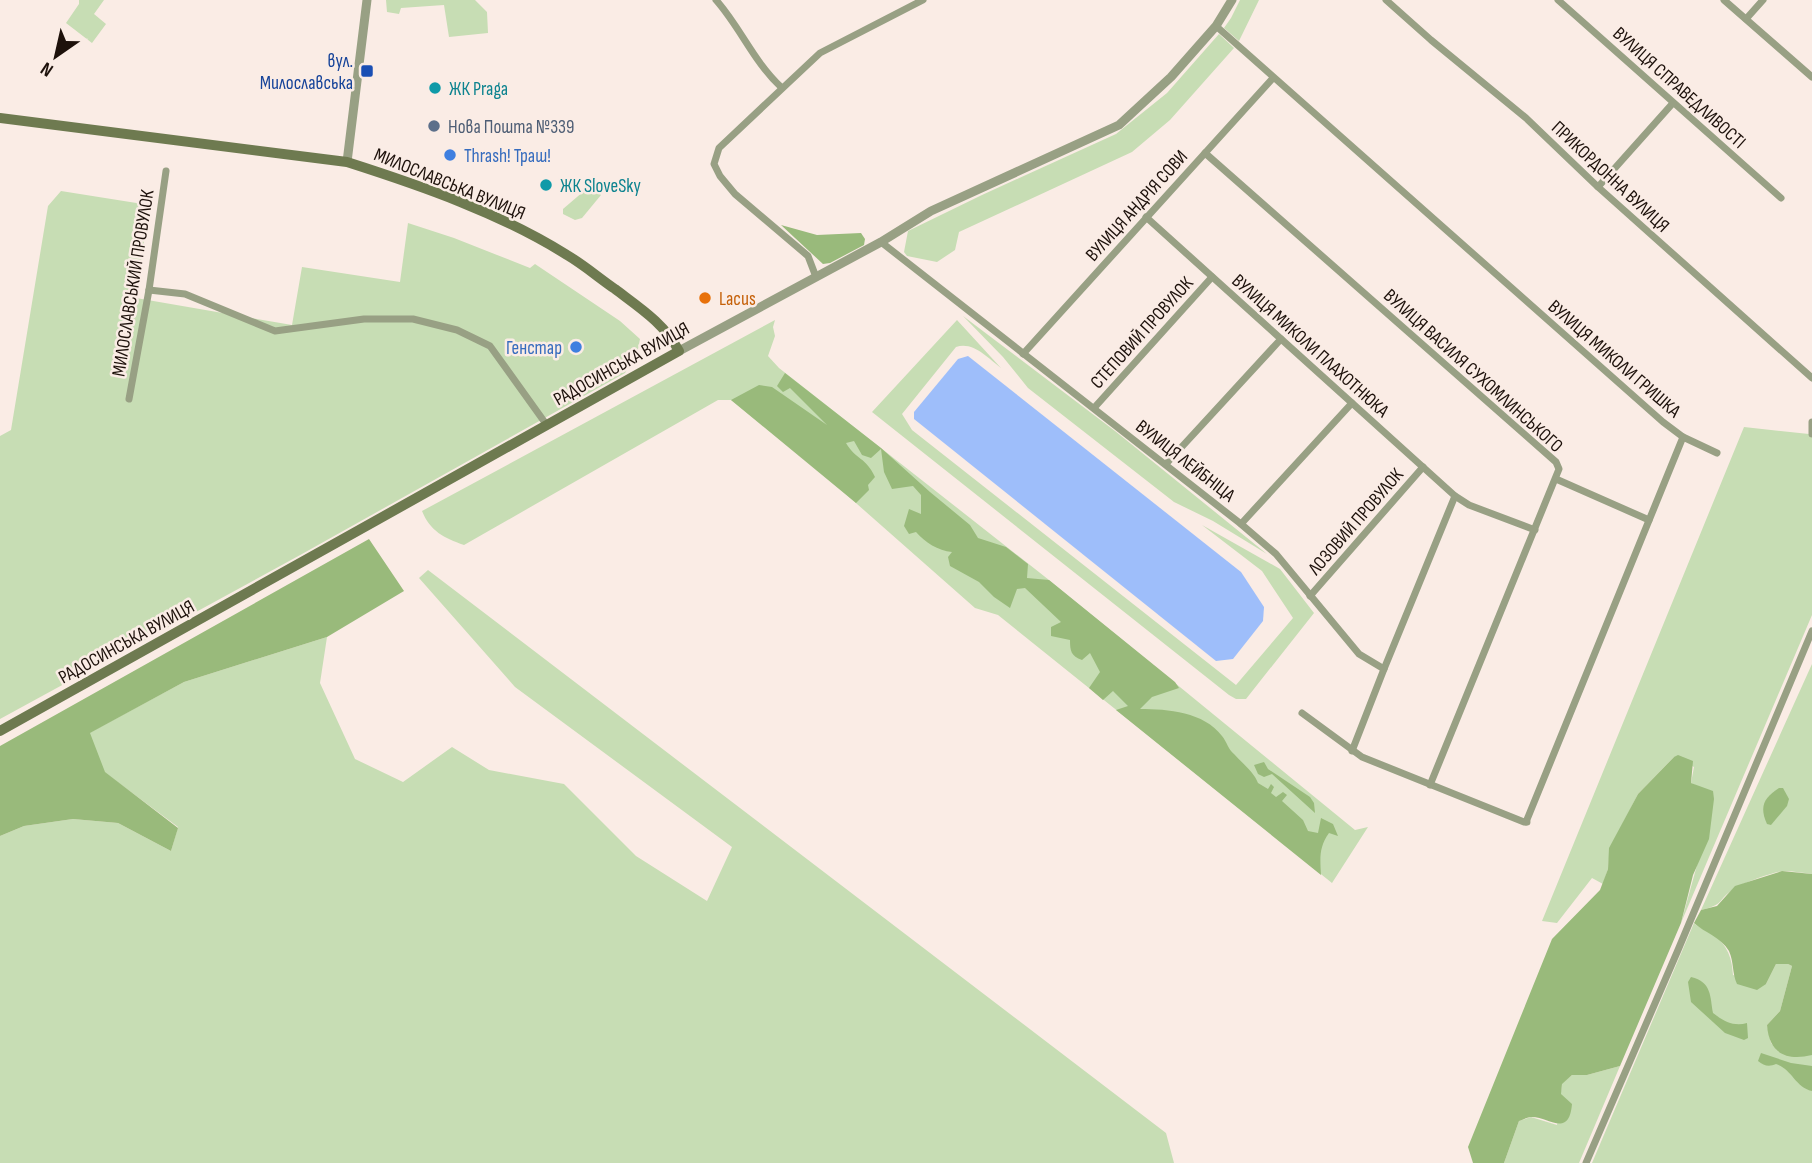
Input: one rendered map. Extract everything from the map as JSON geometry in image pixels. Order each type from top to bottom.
[{"type":"main road","name":"МИЛОСЛАВСЬКА ВУЛИЦЯ","points":[[0,118],[347,162],[450,198],[537,237],[569,256],[653,317],[670,334],[679,351]]},
{"type":"main road","name":"РАДОСИНСЬКА ВУЛИЦЯ","points":[[0,732],[679,351]]},
{"type":"street","points":[[347,162],[367,0]]},
{"type":"street","points":[[716,0],[732,19],[763,68],[781,87]]},
{"type":"street","points":[[816,277],[808,256],[735,194],[720,176],[714,164],[719,148],[820,52],[923,0]]},
{"type":"street","name":"РАДОСИНСЬКА ВУЛИЦЯ","points":[[679,351],[880,242],[931,211],[1119,125],[1171,77],[1216,26],[1232,0]]},
{"type":"street","name":"ПРИКОРДОННА ВУЛИЦЯ","points":[[1386,0],[1526,118],[1598,187],[1812,378]]},
{"type":"street","name":"ВУЛИЦЯ СПРАВЕДЛИВОСТІ","points":[[1558,0],[1781,198]]},
{"type":"street","points":[[1724,0],[1812,77]]},
{"type":"street","points":[[1746,19],[1763,0]]},
{"type":"street","name":"ВУЛИЦЯ МИКОЛИ ГРИШКА","points":[[1216,26],[1662,422],[1683,437],[1527,822],[1430,785]]},
{"type":"street","name":"ВУЛИЦЯ АНДРІЯ СОВИ","points":[[1023,354],[1273,78]]},
{"type":"street","points":[[1598,187],[1673,103]]},
{"type":"street","name":"ВУЛИЦЯ ВАСИЛЯ СУХОМЛИНСЬКОГО","points":[[1205,153],[1556,462],[1559,469],[1430,785]]},
{"type":"street","name":"МИЛОСЛАВСЬКИЙ ПРОВУЛОК","points":[[129,399],[149,290],[166,171]]},
{"type":"street","name":"ВУЛИЦЯ МИКОЛИ ПЛАХОТНЮКА","points":[[1146,217],[1455,496],[1469,505],[1535,530]]},
{"type":"street","name":"ВУЛИЦЯ ЛЕЙБНІЦА","points":[[880,242],[1241,524],[1276,554],[1359,654],[1384,669]]},
{"type":"street","name":"СТЕПОВИЙ ПРОВУЛОК","points":[[1094,408],[1212,277]]},
{"type":"street","points":[[149,290],[186,295],[275,331],[364,319],[412,319],[457,330],[490,346],[546,424]]},
{"type":"street","points":[[1166,464],[1281,339]]},
{"type":"street","points":[[1241,524],[1352,403]]},
{"type":"street","points":[[1812,422],[1812,435]]},
{"type":"street","points":[[1683,437],[1717,453]]},
{"type":"street","name":"ЛОЗОВИЙ ПРОВУЛОК","points":[[1310,596],[1423,467]]},
{"type":"street","points":[[1556,479],[1649,520]]},
{"type":"street","points":[[1352,751],[1455,496]]},
{"type":"street","points":[[1586,1163],[1812,631]]},
{"type":"street","points":[[1302,713],[1352,751],[1430,785]]},
{"type":"green space","points":[[79,0],[104,0],[94,14],[106,24],[92,43],[66,23]]},
{"type":"green space","points":[[386,0],[475,0],[487,12],[488,33],[449,37],[444,5],[401,8],[399,14],[387,12]]},
{"type":"green space","points":[[1240,0],[1259,0],[1239,41],[1224,28]]},
{"type":"green space","points":[[1219,34],[1234,48],[1170,120],[1132,152],[959,232],[955,250],[937,262],[907,256],[904,252],[908,231],[1116,134],[1167,93]]},
{"type":"green space","points":[[591,185],[601,195],[582,218],[575,220],[563,214],[563,209]]},
{"type":"green space","points":[[61,191],[149,205],[136,298],[292,325],[302,267],[400,282],[408,223],[530,268],[535,264],[620,321],[640,339],[637,354],[625,373],[0,719],[0,436],[11,430],[48,206]]},
{"type":"green space","points":[[781,225],[817,235],[861,233],[865,239],[864,245],[823,264]]},
{"type":"green space","points":[[963,316],[1115,431],[1267,554],[1213,521],[1174,502],[1028,388],[1003,357]]},
{"type":"green space","points":[[775,320],[775,336],[768,356],[779,368],[1049,580],[1355,830],[1368,827],[1332,883],[998,615],[975,608],[823,474],[731,400],[718,400],[464,545],[438,533],[425,518],[422,511]]},
{"type":"green space","points":[[957,320],[1001,368],[974,348],[956,347],[902,414],[912,430],[1236,685],[1293,618],[1262,571],[1202,525],[1280,569],[1314,613],[1246,699],[1236,699],[1229,695],[872,412]]},
{"type":"green space","points":[[785,373],[881,448],[970,525],[978,538],[1006,547],[1028,564],[1027,578],[1049,580],[1179,688],[1152,697],[1140,709],[1185,713],[1206,722],[1222,736],[1230,750],[1251,771],[1258,783],[1268,789],[1271,784],[1274,787],[1271,793],[1276,797],[1283,792],[1287,795],[1282,801],[1303,820],[1308,831],[1318,833],[1321,818],[1333,824],[1338,836],[1329,833],[1323,843],[1321,875],[1116,710],[1128,706],[1113,691],[1103,700],[1089,688],[1100,672],[1090,653],[1082,660],[1075,657],[1070,640],[1051,636],[1051,627],[1061,622],[1025,588],[1017,589],[1010,608],[979,582],[950,566],[948,557],[952,552],[932,545],[916,532],[909,534],[904,526],[909,509],[921,514],[921,495],[913,486],[892,489],[884,472],[881,449],[871,458],[862,455],[854,441],[846,443],[875,477],[868,485],[869,490],[856,503],[731,400],[759,385],[772,387],[827,425],[790,388],[783,392],[777,386]]},
{"type":"green space","points":[[1744,427],[1809,434],[1812,429],[1812,615],[1681,923],[1699,858],[1697,786],[1691,783],[1694,767],[1674,757],[1638,794],[1610,848],[1603,884],[1592,878],[1557,923],[1542,921]]},
{"type":"green space","points":[[369,539],[404,591],[327,637],[184,682],[90,733],[105,772],[178,828],[171,851],[118,823],[73,819],[24,826],[0,836],[0,746]]},
{"type":"green space","points":[[428,570],[1166,1133],[1174,1163],[0,1163],[0,836],[24,826],[73,819],[118,823],[171,851],[178,827],[104,772],[89,733],[184,682],[327,637],[320,683],[355,759],[403,782],[452,747],[489,770],[564,784],[636,856],[707,901],[732,847],[515,687],[419,578]]},
{"type":"green space","points":[[1812,664],[1812,874],[1784,871],[1766,875],[1736,887],[1717,904],[1701,910]]},
{"type":"green space","points":[[1678,755],[1693,761],[1691,783],[1713,791],[1709,839],[1693,875],[1681,923],[1620,1066],[1587,1075],[1572,1075],[1562,1084],[1561,1094],[1572,1104],[1567,1121],[1557,1123],[1531,1117],[1519,1121],[1504,1163],[1473,1163],[1468,1147],[1552,939],[1600,890],[1608,869],[1609,848],[1638,794]]},
{"type":"green space","points":[[1264,762],[1268,769],[1310,797],[1315,813],[1272,774],[1264,777],[1258,774],[1254,765]]},
{"type":"green space","points":[[1779,788],[1783,788],[1789,799],[1787,806],[1771,825],[1767,824],[1763,812],[1764,803]]},
{"type":"green space","points":[[1782,871],[1812,874],[1812,1055],[1803,1057],[1781,1053],[1771,1043],[1768,1035],[1767,1025],[1780,1011],[1792,966],[1776,964],[1766,984],[1757,990],[1737,984],[1731,955],[1726,946],[1694,923],[1701,910],[1717,906],[1735,886]]},
{"type":"green space","points":[[1694,923],[1724,945],[1733,975],[1766,984],[1776,964],[1792,966],[1780,1011],[1767,1025],[1771,1043],[1777,1050],[1812,1055],[1812,1163],[1592,1163]]},
{"type":"green space","points":[[1691,977],[1706,986],[1713,1013],[1729,1022],[1747,1023],[1748,1038],[1744,1040],[1725,1033],[1691,1002],[1688,982]]},
{"type":"green space","points":[[1761,1053],[1791,1063],[1812,1066],[1812,1091],[1801,1086],[1781,1066],[1760,1063],[1758,1061]]},
{"type":"green space","points":[[1620,1066],[1579,1163],[1504,1163],[1519,1121],[1531,1117],[1557,1125],[1562,1083],[1572,1075],[1587,1075]]},
{"type":"water","points":[[968,356],[1241,572],[1264,607],[1263,621],[1233,659],[1216,661],[914,419],[914,412],[958,359]]},
{"type":"place","name":"вул. Милославська","points":[[367,71]]},
{"type":"place","name":"ЖК Praga","points":[[435,88]]},
{"type":"place","name":"Нова Пошта №339","points":[[434,126]]},
{"type":"place","name":"Thrash! Траш!","points":[[450,155]]},
{"type":"place","name":"ЖК SloveSky","points":[[546,185]]},
{"type":"place","name":"Lacus","points":[[705,298]]},
{"type":"place","name":"Генстар","points":[[576,347]]}]
